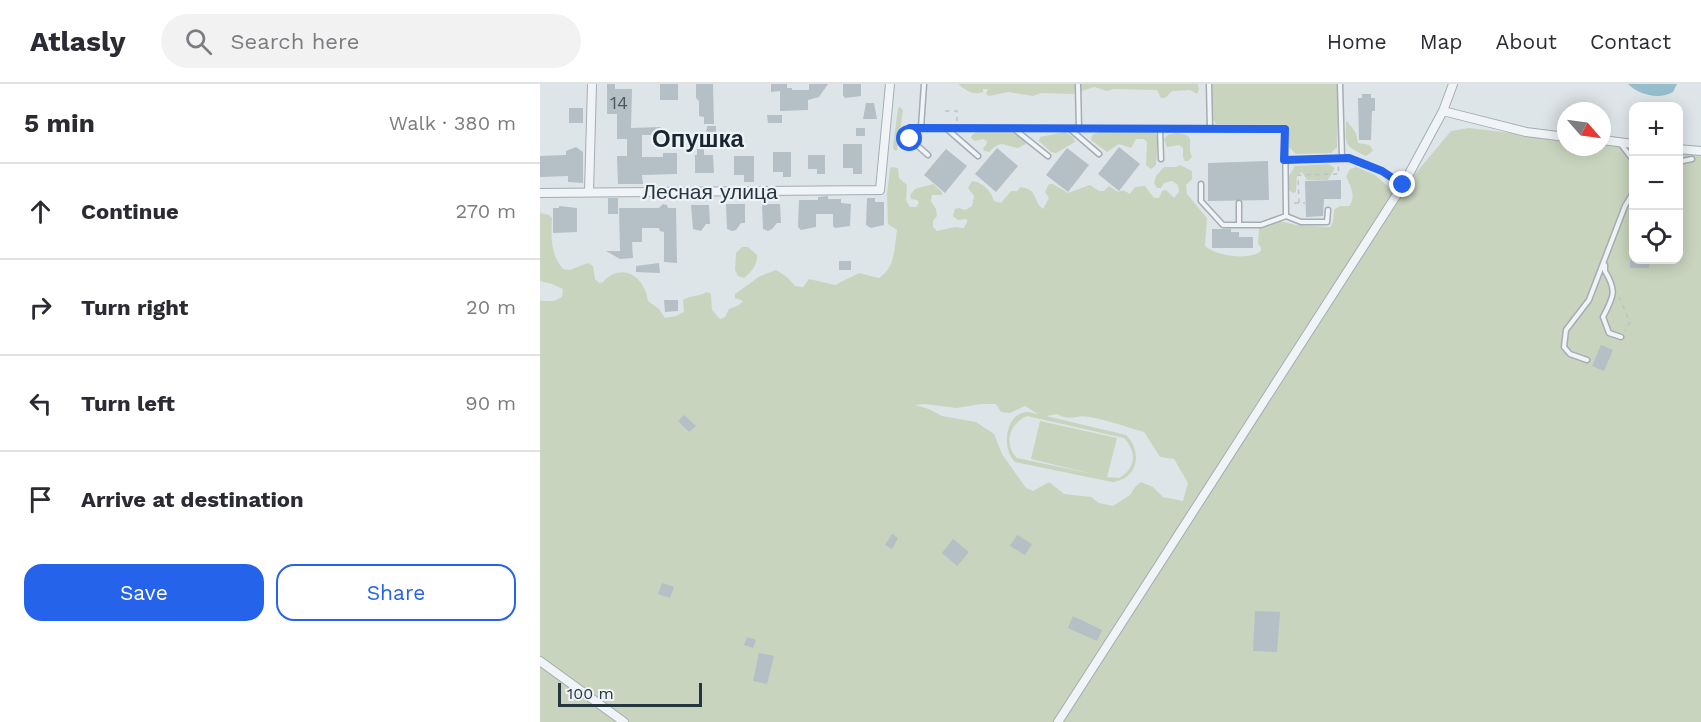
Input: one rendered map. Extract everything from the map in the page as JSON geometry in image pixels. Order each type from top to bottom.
[{"type":"street","points":[[589,192],[592,84]]},
{"type":"street","name":"Лесная улица","points":[[540,194],[880,190],[890,84]]},
{"type":"street","points":[[1058,722],[1403,185],[1443,111],[1453,84]]},
{"type":"street","points":[[1443,111],[1526,132],[1557,135]]},
{"type":"street","points":[[1611,141],[1629,143]]},
{"type":"street","points":[[1683,149],[1701,151]]},
{"type":"street","points":[[540,661],[624,722]]},
{"type":"lane","points":[[921,128],[924,84]]},
{"type":"lane","points":[[1209,84],[1210,129]]},
{"type":"lane","points":[[1340,84],[1340,158]]},
{"type":"lane","points":[[1078,85],[1079,129]]},
{"type":"lane","points":[[928,154],[910,139],[910,128],[1285,129],[1286,216]]},
{"type":"lane","points":[[946,128],[978,156]]},
{"type":"lane","points":[[1013,128],[1048,156]]},
{"type":"lane","points":[[1069,128],[1100,154]]},
{"type":"lane","points":[[1160,129],[1161,159]]},
{"type":"lane","points":[[1620,142],[1630,156]]},
{"type":"lane","points":[[1284,160],[1349,158],[1382,171],[1403,185]]},
{"type":"lane","points":[[1683,161],[1692,159]]},
{"type":"lane","points":[[1201,183],[1201,201],[1223,225],[1261,225],[1286,216],[1301,222],[1327,222],[1328,210]]},
{"type":"lane","points":[[1587,360],[1570,354],[1564,347],[1566,330],[1589,300],[1629,199]]},
{"type":"lane","points":[[1239,203],[1239,225]]},
{"type":"lane","points":[[1607,255],[1605,271],[1613,284],[1612,299],[1603,317],[1610,333],[1621,337]]},
{"type":"path","points":[[945,111],[957,111],[957,128]]},
{"type":"path","points":[[1299,203],[1298,175],[1339,174],[1340,158]]},
{"type":"path","points":[[1285,203],[1305,203]]},
{"type":"path","points":[[1613,284],[1630,322],[1621,337]]},
{"type":"green space","points":[[958,84],[1198,84],[1199,89],[1197,94],[1190,90],[1172,91],[1165,98],[1161,98],[1157,90],[1114,89],[1107,91],[1094,87],[1073,94],[1041,93],[1033,96],[1008,92],[989,96],[986,94],[988,89],[983,89],[980,93],[973,93]]},
{"type":"green space","points":[[1212,84],[1338,84],[1337,147],[1331,153],[1296,154],[1289,147],[1288,125],[1216,124],[1212,118]]},
{"type":"green space","points":[[900,107],[903,110],[897,151],[893,147]]},
{"type":"green space","points":[[1347,121],[1356,133],[1358,143],[1369,145],[1372,148],[1373,151],[1366,156],[1350,147],[1346,141]]},
{"type":"green space","points":[[1469,128],[1557,139],[1557,156],[1611,156],[1611,145],[1629,147],[1629,264],[1683,264],[1683,154],[1701,156],[1701,722],[540,722],[540,301],[554,301],[562,297],[563,289],[540,281],[540,213],[552,218],[554,251],[563,269],[570,270],[588,263],[593,266],[595,279],[599,283],[618,273],[625,272],[632,275],[642,285],[648,301],[659,309],[665,318],[684,312],[683,300],[707,292],[711,294],[712,310],[720,319],[725,317],[729,309],[743,301],[735,298],[735,294],[760,276],[776,270],[795,286],[803,287],[809,279],[835,285],[859,273],[879,278],[885,274],[893,257],[897,230],[888,224],[887,194],[892,167],[898,168],[899,178],[907,185],[906,200],[910,207],[916,207],[919,203],[911,199],[910,195],[915,189],[933,184],[942,192],[942,195],[932,195],[931,201],[936,209],[937,216],[933,221],[933,227],[937,231],[955,227],[964,228],[967,219],[958,220],[953,216],[955,209],[965,210],[972,206],[974,196],[968,188],[972,181],[983,185],[994,201],[1001,203],[1011,191],[1017,191],[1021,187],[1027,188],[1043,209],[1049,198],[1045,192],[1049,184],[1068,193],[1090,185],[1099,191],[1104,191],[1109,186],[1118,192],[1123,190],[1130,194],[1135,187],[1145,186],[1154,198],[1159,198],[1162,191],[1166,190],[1174,198],[1179,192],[1178,185],[1172,181],[1157,188],[1154,183],[1156,176],[1164,167],[1180,165],[1192,171],[1192,179],[1186,185],[1187,194],[1207,218],[1205,246],[1224,255],[1233,256],[1249,256],[1261,251],[1258,244],[1259,228],[1280,221],[1296,225],[1330,227],[1334,210],[1340,206],[1349,206],[1351,202],[1352,191],[1346,176],[1350,169],[1356,167],[1375,175],[1389,187],[1400,192],[1451,131]],"holes":[[[996,404],[1001,412],[1010,413],[1025,406],[1038,414],[1028,412],[1020,414],[1010,424],[1008,449],[1015,462],[1112,482],[1128,476],[1135,464],[1135,449],[1126,435],[1046,416],[1057,414],[1070,418],[1089,417],[1144,432],[1160,457],[1174,459],[1188,483],[1183,501],[1163,497],[1153,487],[1141,482],[1130,495],[1113,506],[1099,503],[1091,497],[1064,494],[1049,482],[1033,491],[1026,488],[1002,454],[994,434],[976,422],[942,416],[915,405],[957,408]],[[1027,416],[1124,438],[1131,449],[1133,460],[1129,470],[1119,478],[1107,477],[1117,438],[1040,421],[1031,459],[1093,474],[1017,458],[1010,447],[1010,434],[1016,424]]]},
{"type":"green space","points":[[978,131],[1010,131],[1025,140],[1026,144],[1018,148],[1000,144],[989,152],[984,151],[983,148],[987,141],[983,139],[975,141],[971,138]]},
{"type":"green space","points":[[1101,131],[1154,131],[1158,138],[1156,165],[1151,169],[1146,165],[1147,142],[1144,139],[1136,139],[1131,148],[1119,144],[1107,152],[1091,140],[1092,135]]},
{"type":"green space","points":[[1065,132],[1073,137],[1075,142],[1056,153],[1051,152],[1039,141],[1040,137]]},
{"type":"green space","points":[[1176,133],[1187,135],[1190,140],[1192,157],[1188,161],[1185,161],[1183,148],[1179,145],[1167,147],[1164,139]]},
{"type":"green space","points":[[1328,164],[1335,168],[1328,180],[1307,180],[1302,172],[1297,175],[1296,192],[1289,190],[1289,176],[1295,166]]},
{"type":"green space","points":[[742,247],[748,247],[757,255],[755,265],[744,278],[738,276],[735,270],[736,253]]},
{"type":"water","points":[[1628,84],[1677,84],[1673,92],[1656,96],[1643,93]]},
{"type":"building","points":[[607,84],[615,84],[615,89],[632,89],[631,128],[661,127],[659,135],[642,135],[642,157],[663,157],[663,153],[677,153],[677,174],[642,175],[643,184],[618,184],[617,156],[627,156],[627,139],[617,139],[617,114],[607,114]]},
{"type":"building","points":[[660,84],[678,84],[678,100],[660,100]]},
{"type":"building","points":[[696,84],[713,84],[714,124],[704,124],[704,117],[699,116]]},
{"type":"building","points":[[771,84],[787,84],[787,88],[792,88],[792,90],[809,90],[809,84],[828,84],[819,97],[808,100],[808,110],[780,111],[780,91],[771,92]]},
{"type":"building","points":[[843,84],[861,84],[861,96],[845,98]]},
{"type":"building","points":[[1362,94],[1371,94],[1371,98],[1375,98],[1371,140],[1359,140],[1358,98],[1362,98]]},
{"type":"building","points":[[866,103],[874,103],[877,119],[863,119]]},
{"type":"building","points":[[569,108],[583,108],[583,123],[569,123]]},
{"type":"building","points":[[767,115],[782,115],[782,123],[768,123]]},
{"type":"building","points":[[707,126],[716,126],[716,135],[706,135]]},
{"type":"building","points":[[856,128],[865,128],[865,136],[856,136]]},
{"type":"building","points":[[843,144],[862,144],[862,174],[853,174],[853,168],[843,168]]},
{"type":"building","points":[[576,147],[583,152],[583,183],[568,182],[568,176],[540,177],[540,156],[566,155],[566,151]]},
{"type":"building","points":[[1119,147],[1140,164],[1119,191],[1098,174]]},
{"type":"building","points":[[997,148],[1018,166],[996,192],[975,174]]},
{"type":"building","points":[[1067,148],[1089,165],[1068,192],[1046,175]]},
{"type":"building","points":[[697,149],[704,149],[704,155],[713,155],[714,173],[695,173]]},
{"type":"building","points":[[946,149],[967,166],[945,193],[924,175]]},
{"type":"building","points":[[773,152],[791,152],[791,177],[783,177],[783,172],[773,172]]},
{"type":"building","points":[[808,155],[825,155],[825,174],[817,174],[817,169],[808,169]]},
{"type":"building","points":[[734,156],[754,156],[754,182],[744,182],[744,175],[734,175]]},
{"type":"building","points":[[1268,161],[1269,200],[1208,201],[1208,163]]},
{"type":"building","points":[[1341,180],[1341,199],[1324,199],[1323,216],[1306,217],[1305,181]]},
{"type":"building","points":[[828,196],[828,199],[841,199],[841,203],[851,204],[850,226],[835,228],[833,214],[816,214],[816,227],[801,230],[798,227],[799,200],[818,200],[818,197]]},
{"type":"building","points":[[608,198],[618,198],[618,214],[608,214]]},
{"type":"building","points":[[867,198],[875,198],[875,202],[884,202],[884,225],[871,228],[866,225]]},
{"type":"building","points":[[663,204],[668,208],[676,208],[677,263],[664,262],[664,232],[659,228],[642,228],[642,242],[632,242],[633,258],[620,259],[606,251],[620,251],[619,208],[659,208]]},
{"type":"building","points":[[726,204],[745,204],[745,223],[741,223],[736,230],[727,229]]},
{"type":"building","points":[[762,204],[780,204],[781,223],[777,223],[768,231],[763,229]]},
{"type":"building","points":[[691,205],[709,205],[710,224],[706,224],[701,231],[693,229]]},
{"type":"building","points":[[559,206],[577,208],[577,232],[553,233],[553,208],[559,208]]},
{"type":"building","points":[[1212,229],[1231,229],[1231,232],[1239,232],[1239,237],[1253,237],[1253,248],[1212,248]]},
{"type":"building","points":[[839,261],[851,261],[851,270],[839,270]]},
{"type":"building","points":[[659,263],[660,273],[636,272],[636,266]]},
{"type":"building","points":[[1630,264],[1650,264],[1649,268],[1630,268]]},
{"type":"building","points":[[664,300],[678,300],[678,311],[665,312]]},
{"type":"building","points":[[1601,345],[1613,350],[1604,371],[1592,366]]},
{"type":"building","points":[[684,415],[696,426],[689,432],[678,421]]},
{"type":"building","points":[[892,534],[898,538],[892,549],[885,545]]},
{"type":"building","points":[[1017,535],[1032,544],[1025,555],[1010,546]]},
{"type":"building","points":[[953,539],[969,552],[957,566],[942,553]]},
{"type":"building","points":[[662,583],[674,587],[670,598],[658,594]]},
{"type":"building","points":[[1255,611],[1280,612],[1277,652],[1253,651]]},
{"type":"building","points":[[1073,616],[1102,630],[1097,641],[1068,628]]},
{"type":"building","points":[[747,637],[756,640],[753,648],[744,645]]},
{"type":"building","points":[[759,653],[774,656],[767,684],[753,681]]},
{"type":"district","name":"Опушка","points":[[698,139]]},
{"type":"route","points":[[910,139],[910,128],[1285,129],[1284,160],[1349,158],[1382,171],[1403,185]]}]
